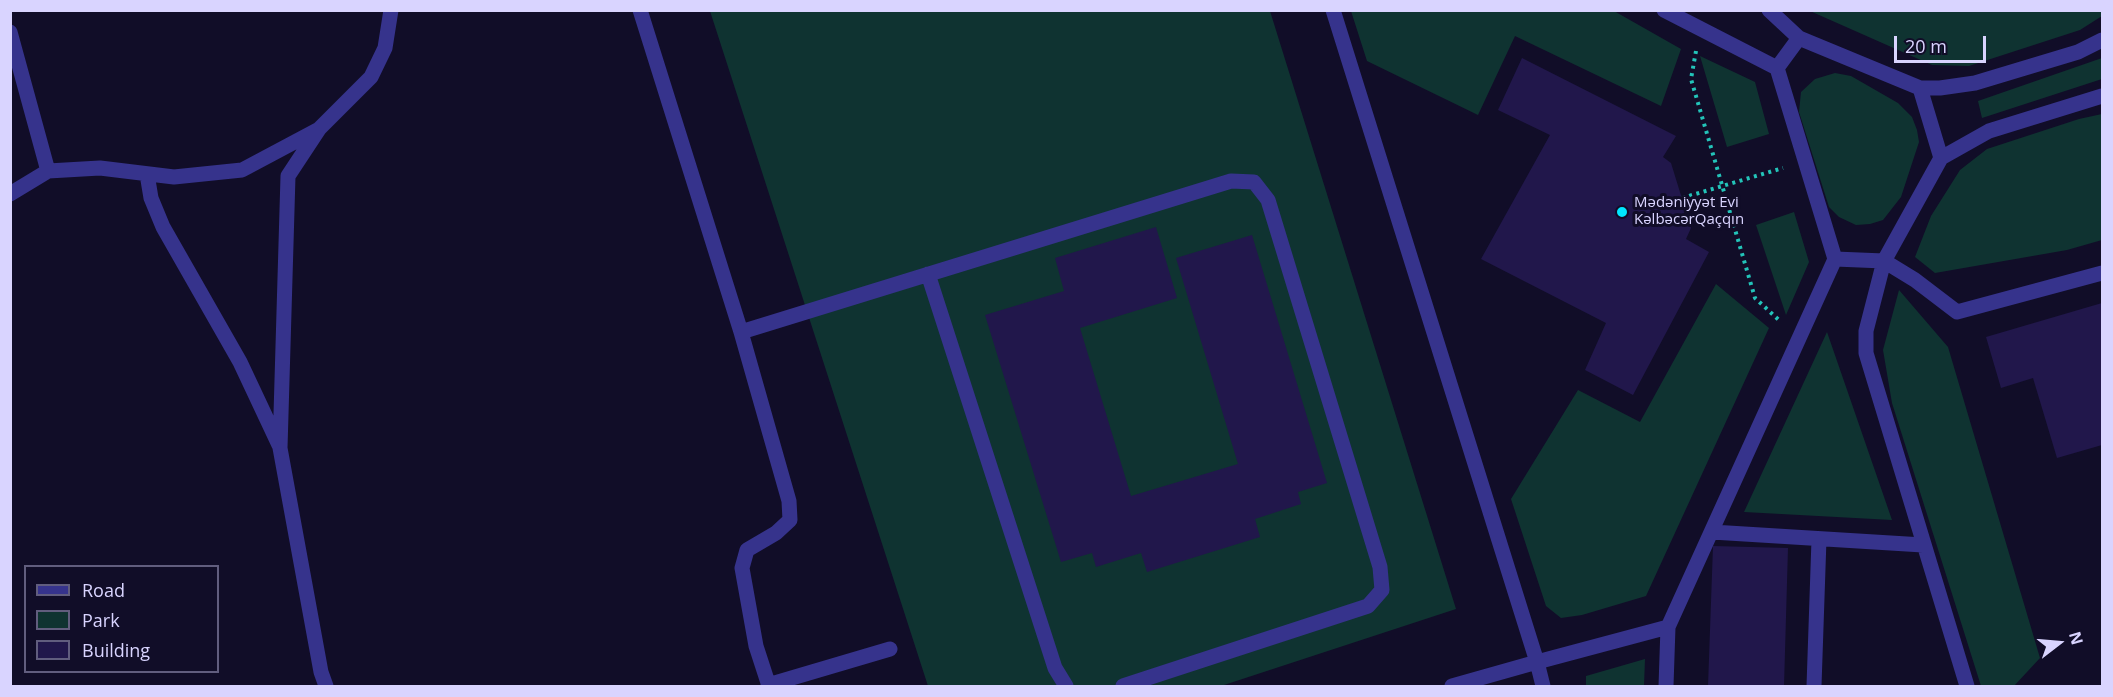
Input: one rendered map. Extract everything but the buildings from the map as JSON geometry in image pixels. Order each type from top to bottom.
[{"type":"street","points":[[326,687],[321,672],[280,448],[288,176],[319,129],[371,78],[385,48],[391,10]]},
{"type":"street","points":[[640,10],[741,332],[789,501],[790,520],[776,533],[747,550],[742,568],[756,646],[769,686],[890,649]]},
{"type":"street","points":[[1333,10],[1543,687]]},
{"type":"street","points":[[1664,10],[1777,68],[1803,161],[1835,259],[1668,627],[1666,687]]},
{"type":"street","points":[[1769,10],[1799,38],[1920,88],[1975,83],[2078,52],[2103,40]]},
{"type":"street","points":[[10,32],[48,171]]},
{"type":"street","points":[[1777,68],[1799,38]]},
{"type":"street","points":[[1920,88],[1941,158]]},
{"type":"street","points":[[1967,687],[1866,352],[1866,331],[1884,261],[1941,158],[1989,132],[2103,96]]},
{"type":"street","points":[[10,194],[48,171],[100,168],[174,177],[242,170],[319,129]]},
{"type":"street","points":[[147,174],[152,198],[163,226],[240,362],[280,448]]},
{"type":"street","points":[[741,332],[1231,181],[1254,182],[1268,200],[1380,567],[1382,590],[1368,606],[1123,687]]},
{"type":"street","points":[[1835,259],[1884,261],[1915,280],[1957,312],[2103,273]]},
{"type":"street","points":[[928,274],[1055,668],[1066,687]]},
{"type":"street","points":[[1712,532],[1923,545]]},
{"type":"street","points":[[1814,687],[1819,538]]},
{"type":"street","points":[[1452,687],[1668,627]]},
{"type":"path","points":[[1699,29],[1691,79],[1755,298],[1800,339]]},
{"type":"path","points":[[1682,198],[1803,161]]},
{"type":"green space","points":[[2102,10],[2102,16],[2080,30],[1969,66],[1932,65],[1810,11]]},
{"type":"green space","points":[[710,11],[1270,11],[1456,609],[1221,686],[928,686]]},
{"type":"green space","points":[[1351,11],[1614,11],[1681,49],[1661,106],[1515,36],[1478,115],[1367,61]]},
{"type":"green space","points":[[1700,56],[1755,82],[1769,134],[1727,147]]},
{"type":"green space","points":[[2102,58],[2102,79],[1982,118],[1978,101]]},
{"type":"green space","points":[[1835,73],[1851,76],[1898,103],[1912,117],[1917,130],[1919,142],[1901,197],[1883,220],[1870,224],[1856,225],[1839,217],[1829,207],[1799,112],[1801,92],[1815,79]]},
{"type":"green space","points":[[2102,114],[2102,240],[2067,250],[1935,273],[1915,257],[1931,216],[1960,170],[1987,149],[2079,119]]},
{"type":"green space","points":[[1794,212],[1809,262],[1786,315],[1756,225]]},
{"type":"green space","points":[[1716,284],[1769,328],[1646,596],[1582,615],[1561,618],[1546,606],[1511,499],[1578,390],[1640,422]]},
{"type":"green space","points":[[1899,290],[1948,347],[2040,658],[2014,686],[1981,686],[1892,403],[1883,350]]},
{"type":"green space","points":[[1827,332],[1892,520],[1744,512]]},
{"type":"green space","points":[[1645,659],[1644,686],[1586,686],[1586,676]]},
{"type":"place","name":"Mədəniyyət Evi KəlbəcərQaçqın","points":[[1622,212]]}]
